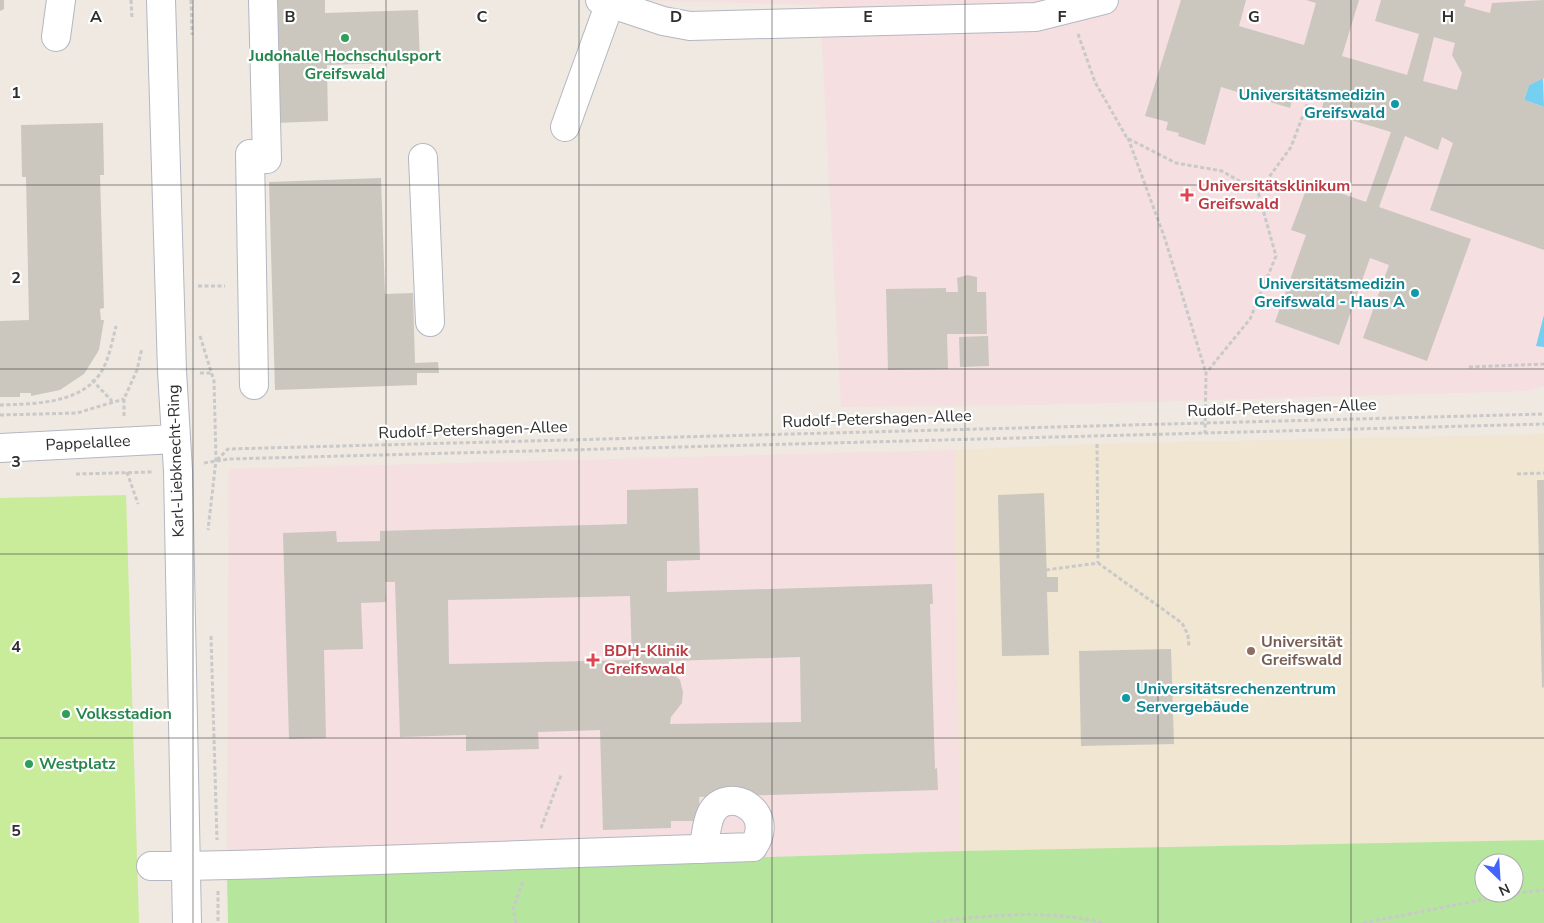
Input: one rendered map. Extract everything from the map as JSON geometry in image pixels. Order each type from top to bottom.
[{"type":"street","points":[[56,36],[61,0]]},
{"type":"street","name":"Karl-Liebknecht-Ring","points":[[161,0],[172,371],[176,439],[187,923]]},
{"type":"street","points":[[254,385],[263,0]]},
{"type":"street","points":[[566,127],[607,1],[663,21],[690,26],[1036,17],[1104,0]]},
{"type":"street","points":[[422,158],[430,322]]},
{"type":"street","name":"Pappelallee","points":[[0,448],[176,439]]},
{"type":"street","points":[[151,866],[186,867],[703,849]]},
{"type":"path","points":[[191,0],[192,38]]},
{"type":"path","points":[[1070,10],[1095,82],[1127,138],[1162,230],[1206,373],[1205,433]]},
{"type":"path","points":[[1258,192],[1291,147],[1308,102]]},
{"type":"path","points":[[1127,138],[1176,163],[1222,172],[1258,192],[1276,256],[1250,319],[1206,373]]},
{"type":"path","points":[[198,276],[199,294]]},
{"type":"path","points":[[0,405],[46,402],[78,393],[99,374],[111,347],[116,326]]},
{"type":"path","points":[[200,329],[200,338],[214,381],[216,460],[208,536]]},
{"type":"path","points":[[1468,368],[1544,364]]},
{"type":"path","points":[[92,380],[113,402]]},
{"type":"path","points":[[0,415],[77,413],[124,399]]},
{"type":"path","name":"Rudolf-Petershagen-Allee","points":[[216,460],[228,448],[1544,414]]},
{"type":"path","points":[[216,460],[1544,424]]},
{"type":"path","points":[[1097,444],[1098,563]]},
{"type":"path","points":[[1517,474],[1544,473]]},
{"type":"path","points":[[1046,570],[1098,563],[1182,623],[1188,635],[1189,647]]},
{"type":"path","points":[[211,635],[218,923]]},
{"type":"path","points":[[516,923],[513,909],[525,876]]},
{"type":"path","points":[[1363,923],[1511,894],[1544,890]]},
{"type":"path","points":[[930,923],[953,919],[1033,915],[1087,919],[1103,923]]},
{"type":"shaded area","name":"Universitätsklinikum Greifswald","points":[[634,0],[1544,0],[1544,386],[1528,391],[1038,405],[841,407],[820,5]]},
{"type":"shaded area","name":"Universität Greifswald","points":[[1544,434],[1544,923],[228,923],[959,851],[955,450],[1097,444]]},
{"type":"shaded area","name":"BDH-Klinik Greifswald","points":[[955,450],[960,851],[227,874],[229,469]]},
{"type":"green space","name":"Volksstadion","points":[[126,495],[139,923],[0,923],[0,498]]},
{"type":"green space","points":[[1544,840],[1544,923],[228,923],[227,874],[960,851]]},
{"type":"water","points":[[1543,78],[1544,107],[1524,100],[1529,85]]},
{"type":"water","points":[[1544,315],[1544,347],[1536,346]]},
{"type":"building","points":[[0,0],[4,0],[4,9],[0,11]]},
{"type":"building","name":"Judohalle Hochschulsport Greifswald","points":[[270,0],[325,0],[325,13],[418,10],[420,62],[327,65],[328,121],[274,123]]},
{"type":"building","points":[[1181,0],[1246,0],[1239,26],[1304,45],[1316,3],[1306,0],[1359,0],[1342,56],[1407,75],[1419,34],[1375,21],[1381,0],[1466,0],[1464,6],[1490,13],[1492,3],[1544,0],[1544,78],[1529,85],[1524,100],[1544,107],[1544,250],[1430,210],[1453,143],[1442,137],[1438,150],[1405,136],[1379,207],[1471,239],[1427,361],[1363,338],[1389,265],[1370,258],[1339,345],[1275,322],[1306,235],[1291,230],[1309,182],[1366,202],[1391,132],[1321,111],[1326,93],[1296,85],[1290,108],[1221,87],[1205,145],[1178,136],[1179,133],[1166,130],[1168,122],[1145,116]],"holes":[[[1434,37],[1455,43],[1452,55],[1462,73],[1457,90],[1423,81]]]},
{"type":"building","points":[[103,123],[104,175],[100,175],[104,308],[100,309],[101,320],[104,320],[99,350],[84,374],[60,390],[31,396],[31,393],[20,393],[20,397],[0,397],[0,321],[29,320],[26,177],[22,177],[21,125]]},
{"type":"building","points":[[381,178],[385,294],[413,293],[415,363],[438,362],[439,373],[417,373],[417,385],[275,390],[269,182]]},
{"type":"building","points":[[967,275],[977,277],[977,292],[986,292],[987,334],[947,334],[948,369],[888,370],[886,289],[946,288],[946,292],[958,292],[957,278]]},
{"type":"building","points":[[988,336],[989,366],[960,367],[959,337]]},
{"type":"building","points":[[1537,480],[1544,480],[1544,687],[1542,688]]},
{"type":"building","name":"BDH-Klinik Greifswald","points":[[698,488],[700,560],[667,561],[667,592],[932,584],[933,604],[930,604],[935,769],[937,768],[938,790],[699,797],[700,821],[671,821],[671,828],[603,830],[600,730],[538,732],[539,749],[466,751],[466,735],[400,737],[395,582],[385,582],[386,602],[361,603],[363,649],[324,650],[326,738],[289,739],[283,533],[336,531],[337,542],[380,541],[380,531],[627,524],[627,490]],"holes":[[[630,596],[632,660],[449,664],[448,600]],[[800,657],[801,722],[670,724],[671,717],[682,703],[683,692],[680,680],[668,669],[669,661]]]},
{"type":"building","points":[[1044,493],[1047,577],[1058,577],[1058,592],[1047,592],[1049,655],[1002,656],[998,495]]},
{"type":"building","name":"Universitätsrechenzentrum Servergebäude","points":[[1171,649],[1174,744],[1081,746],[1079,651]]},
{"type":"place","name":"Judohalle Hochschulsport Greifswald","points":[[345,38]]},
{"type":"place","name":"Universitätsmedizin Greifswald","points":[[1395,104]]},
{"type":"place","name":"Universitätsklinikum Greifswald","points":[[1187,195]]},
{"type":"place","name":"Universitätsmedizin Greifswald - Haus A","points":[[1415,293]]},
{"type":"place","name":"Universität Greifswald","points":[[1251,651]]},
{"type":"place","name":"BDH-Klinik Greifswald","points":[[593,660]]},
{"type":"place","name":"Universitätsrechenzentrum Servergebäude","points":[[1126,698]]},
{"type":"place","name":"Volksstadion","points":[[66,714]]},
{"type":"place","name":"Westplatz","points":[[29,764]]}]
